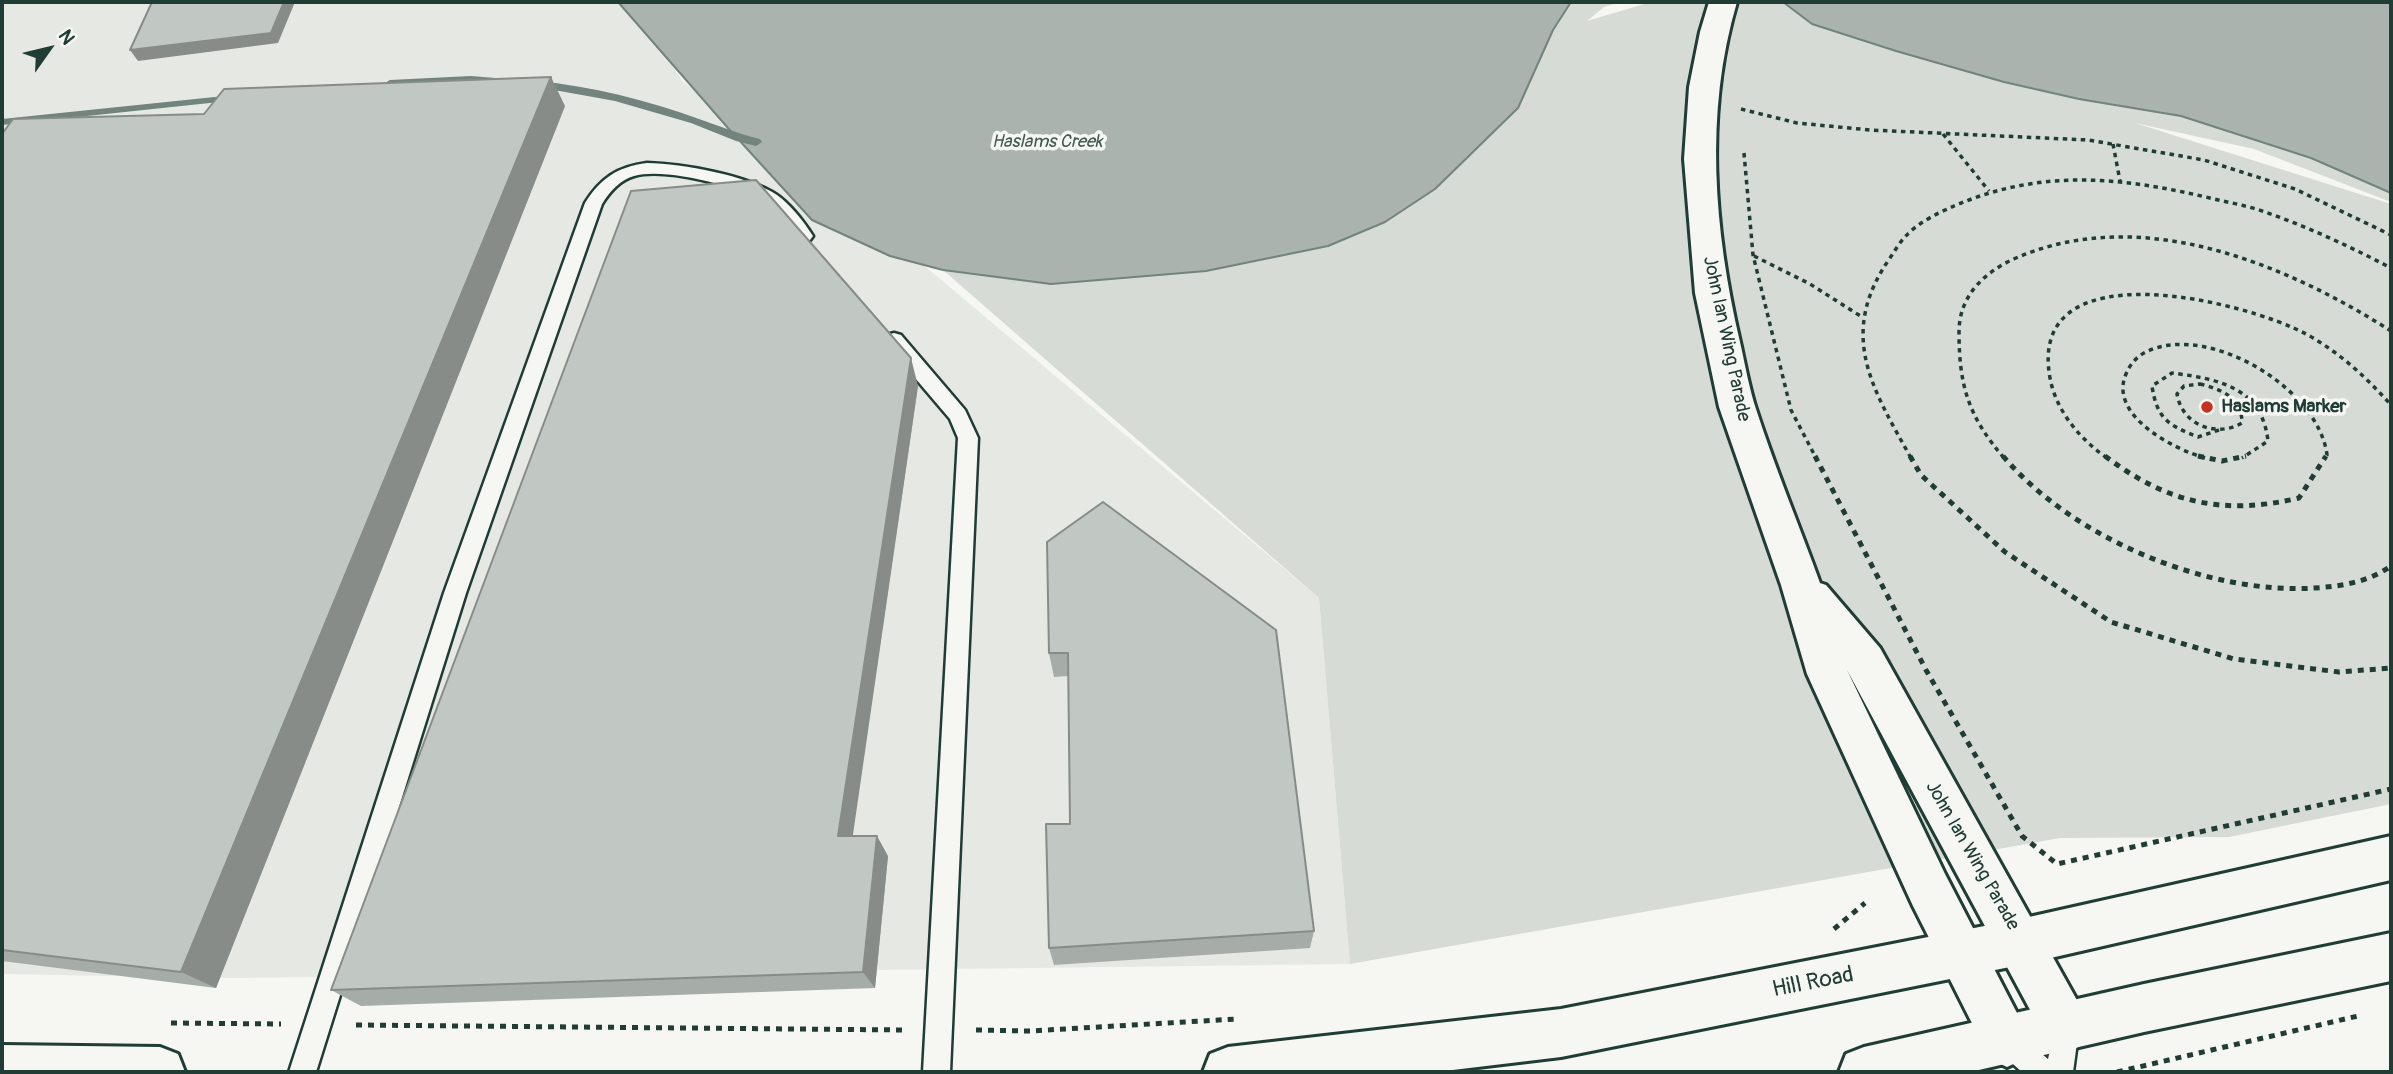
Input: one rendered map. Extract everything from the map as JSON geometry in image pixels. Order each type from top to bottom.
[{"type":"street","name":"John Ian Wing Parade","points":[[1723,2],[1714,32],[1704,87],[1699,159],[1712,293],[1737,407],[1801,585],[1828,674],[1883,795],[2007,1042]]},
{"type":"street","name":"John Ian Wing Parade","points":[[1801,585],[1865,661],[1919,764],[2020,942],[2063,1050]]},
{"type":"street","name":"Hill Road","points":[[1228,1072],[1561,1033],[2020,942],[2391,858]]},
{"type":"street","points":[[1864,1072],[2007,1042],[2063,1050],[2144,1009],[2391,957]]},
{"type":"street","points":[[2,1070],[160,1072]]},
{"type":"lane","points":[[302,1072],[455,593],[594,203],[603,186],[617,176],[652,167],[673,169],[740,186],[770,199],[815,248]]},
{"type":"lane","points":[[878,321],[958,415],[968,438],[937,1072]]},
{"type":"lane","points":[[2007,1042],[2043,1072]]},
{"type":"path","points":[[1741,122],[1740,109],[1797,123],[2088,140],[2113,144],[2204,160],[2295,189],[2391,235]]},
{"type":"path","points":[[1942,133],[1989,191]]},
{"type":"path","points":[[2113,144],[2120,181]]},
{"type":"path","points":[[1743,149],[1754,255],[1791,410],[1926,670],[2022,836],[2057,864],[2391,789]]},
{"type":"path","points":[[2391,268],[2361,252],[2264,211],[2190,192],[2120,181],[2045,180],[1989,191],[1936,214],[1906,235],[1878,275],[1862,317],[1863,344],[1876,396],[1921,475],[2015,559],[2111,622],[2221,655],[2339,672],[2391,668]]},
{"type":"path","points":[[2391,331],[2372,317],[2287,273],[2224,252],[2151,237],[2089,236],[2024,251],[1988,273],[1963,304],[1959,353],[1969,408],[2007,463],[2064,510],[2120,544],[2185,570],[2246,586],[2292,590],[2372,578],[2391,566]]},
{"type":"path","points":[[1754,255],[1810,284],[1862,317]]},
{"type":"path","points":[[2219,430],[2206,428],[2185,415],[2176,401],[2178,391],[2185,386],[2200,384],[2227,394],[2241,410],[2242,423],[2227,431],[2219,430],[2198,437],[2172,426],[2155,408],[2152,386],[2172,373],[2204,376],[2234,388],[2264,413],[2269,428],[2268,441],[2244,460],[2214,460],[2170,446],[2151,433],[2125,402],[2123,377],[2133,361],[2146,351],[2162,346],[2191,345],[2231,355],[2252,364],[2277,380],[2300,401],[2323,434],[2327,455],[2299,498],[2273,505],[2243,509],[2193,502],[2146,482],[2120,469],[2094,450],[2056,403],[2048,375],[2047,348],[2053,331],[2064,317],[2078,307],[2108,298],[2153,293],[2196,296],[2237,305],[2326,348],[2376,386],[2391,405]]},
{"type":"path","points":[[2117,1072],[2366,1014]]},
{"type":"shaded area","points":[[2,2],[630,2],[683,82],[876,225],[1319,598],[1350,964],[232,978],[2,974]]},
{"type":"shaded area","points":[[1571,2],[1621,2],[1604,7],[1587,21],[1651,2],[1783,2],[1812,24],[1896,51],[2004,82],[2079,99],[2181,116],[2311,158],[2391,193],[2391,202],[2254,149],[2135,123],[2391,204],[2391,804],[2229,837],[2060,838],[1350,964],[1319,598],[943,270],[1109,279],[1553,29]]},
{"type":"water","name":"Haslams Creek","points":[[618,2],[1571,2],[1553,30],[1518,108],[1435,189],[1385,222],[1328,246],[1206,271],[1051,284],[943,270],[890,256],[812,220]]},
{"type":"water","points":[[1783,2],[2391,2],[2391,193],[2311,158],[2181,116],[2079,99],[2004,82],[1896,51],[1812,24]]},
{"type":"building","points":[[152,2],[284,2],[271,33],[130,50]]},
{"type":"building","points":[[551,77],[181,972],[2,950],[2,134],[13,119],[204,114],[224,89]]},
{"type":"building","points":[[756,180],[911,358],[838,836],[877,836],[863,972],[331,990],[631,191]]},
{"type":"building","points":[[1103,502],[1276,630],[1314,931],[1049,948],[1046,824],[1070,824],[1068,653],[1049,653],[1047,542]]},
{"type":"waterway","points":[[390,83],[471,79],[495,81]]},
{"type":"waterway","points":[[536,84],[616,98],[756,142]]},
{"type":"waterway","points":[[2,122],[234,98]]},
{"type":"place","name":"Haslams Marker","points":[[2207,407]]}]
